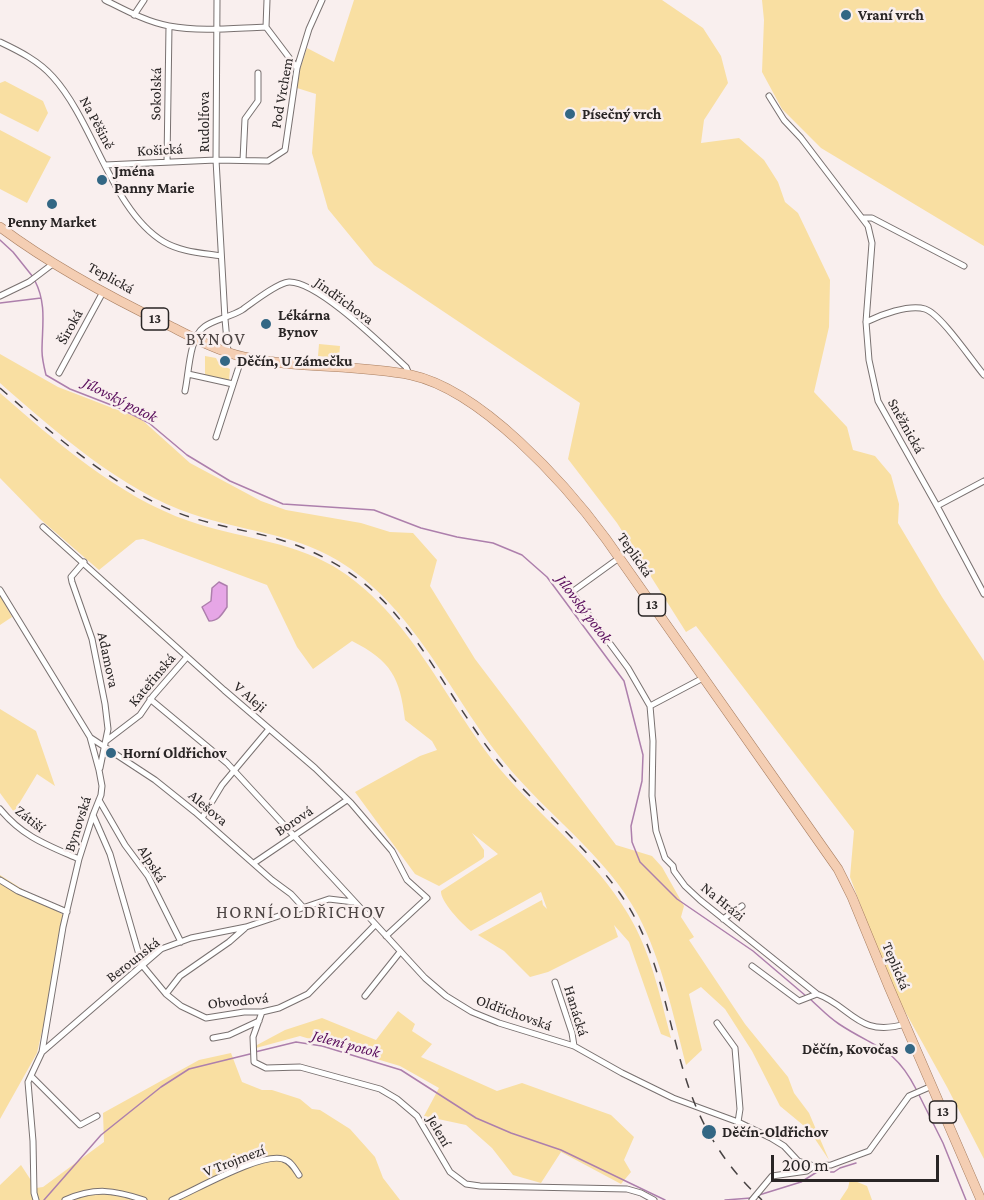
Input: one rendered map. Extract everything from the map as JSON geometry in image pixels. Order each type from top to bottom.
[{"type":"main road","name":"Teplická","points":[[0,227],[103,292],[194,338],[228,352],[242,357],[409,375],[441,385],[477,408],[509,434],[572,495],[838,869],[852,897],[929,1087],[981,1200]]},
{"type":"street","points":[[105,0],[134,15],[169,26],[216,29],[266,27]]},
{"type":"street","points":[[134,15],[144,0]]},
{"type":"street","name":"Rudolfova","points":[[217,0],[216,160],[228,352]]},
{"type":"street","points":[[267,0],[266,27],[297,68]]},
{"type":"street","name":"Pod Vrchem","points":[[216,160],[268,161],[285,150],[297,68],[309,29],[322,0]]},
{"type":"street","name":"Sokolská","points":[[167,162],[169,26]]},
{"type":"street","name":"Na Pěšině","points":[[0,42],[36,61],[53,76],[72,102],[134,215],[150,231],[165,242],[181,249],[221,256]]},
{"type":"street","name":"Pod Vrchem","points":[[243,160],[245,119],[258,101],[258,73]]},
{"type":"street","name":"Sněžnická","points":[[769,96],[784,120],[801,138],[868,226],[872,243],[866,322],[869,360],[878,401],[984,594]]},
{"type":"street","name":"Košická","points":[[105,165],[216,160]]},
{"type":"street","points":[[864,218],[872,218],[964,266]]},
{"type":"street","points":[[0,296],[29,282],[54,263]]},
{"type":"street","name":"Jindřichova","points":[[194,338],[205,326],[225,319],[280,285],[290,282],[297,283],[341,309],[406,367],[409,375]]},
{"type":"street","name":"Široká","points":[[58,373],[103,292]]},
{"type":"street","points":[[866,322],[880,315],[924,309],[936,315],[984,375]]},
{"type":"street","points":[[185,391],[194,338]]},
{"type":"street","points":[[216,437],[242,357]]},
{"type":"street","points":[[188,374],[233,384]]},
{"type":"street","points":[[937,506],[984,481]]},
{"type":"street","name":"V Aleji","points":[[43,527],[268,729],[315,768],[392,851],[407,880],[427,898],[386,936]]},
{"type":"street","points":[[619,558],[572,592],[628,668],[650,706],[704,678]]},
{"type":"street","name":"Adamova","points":[[84,562],[71,578],[97,657],[105,704],[108,729],[99,770]]},
{"type":"street","name":"Bynovská","points":[[0,590],[90,737],[102,790],[79,859],[67,912],[42,1052]]},
{"type":"street","name":"Kateřinská","points":[[106,744],[140,715],[150,699],[187,657]]},
{"type":"street","name":"Oldřichovská","points":[[150,699],[234,771],[424,978],[465,1008],[499,1023],[574,1046],[673,1098],[738,1122],[771,1138],[784,1146],[798,1161],[814,1166]]},
{"type":"street","name":"Na Hrázi","points":[[650,706],[653,741],[651,796],[656,831],[665,858],[673,866],[685,886],[814,995],[824,997],[861,1023],[894,1028],[905,1024]]},
{"type":"street","points":[[202,818],[222,785],[268,729]]},
{"type":"street","name":"Alešova","points":[[90,737],[106,744],[155,780],[291,894],[302,906]]},
{"type":"street","name":"Alpská","points":[[99,800],[125,845],[148,876],[181,942]]},
{"type":"street","name":"Borová","points":[[254,863],[347,800]]},
{"type":"street","name":"Zátiší","points":[[0,809],[26,835],[79,859]]},
{"type":"street","name":"Obvodová","points":[[93,814],[110,854],[142,965],[166,994],[181,1006],[206,1018],[279,1008],[308,993],[375,925]]},
{"type":"street","points":[[0,880],[18,891],[67,912]]},
{"type":"street","name":"Berounská","points":[[36,1200],[33,1183],[28,1082],[42,1052],[161,949],[246,927],[302,906],[329,899],[354,902]]},
{"type":"street","points":[[723,919],[742,906]]},
{"type":"street","points":[[166,994],[180,976],[229,942],[246,927]]},
{"type":"street","points":[[365,996],[400,952]]},
{"type":"street","points":[[752,966],[799,1001],[814,995]]},
{"type":"street","name":"Hanácká","points":[[555,982],[574,1046]]},
{"type":"street","name":"Jelení","points":[[262,1012],[253,1037],[254,1062],[266,1068],[300,1067],[380,1089],[397,1099],[417,1116],[450,1172],[466,1184],[627,1189],[654,1200]]},
{"type":"street","points":[[213,1038],[230,1035],[259,1021]]},
{"type":"street","points":[[717,1023],[735,1048],[740,1108],[738,1122]]},
{"type":"street","points":[[31,1076],[80,1125],[97,1116]]},
{"type":"street","points":[[752,1200],[772,1176],[807,1171],[814,1166],[831,1165],[870,1151],[909,1096],[929,1087]]},
{"type":"street","name":"V Trojmezí","points":[[172,1200],[246,1166],[273,1158],[289,1162],[299,1175]]},
{"type":"street","points":[[65,1200],[80,1194],[110,1191],[144,1200]]},
{"type":"shaded area","points":[[354,0],[662,0],[703,28],[721,56],[728,83],[704,120],[701,143],[739,138],[764,160],[778,182],[785,202],[798,213],[830,280],[829,327],[814,392],[847,427],[853,450],[875,456],[891,475],[899,504],[898,523],[984,661],[984,1159],[891,986],[850,877],[854,831],[696,626],[686,632],[617,523],[568,459],[580,403],[374,265],[328,209],[312,153],[316,94],[297,88],[299,72],[307,48],[334,62]]},
{"type":"shaded area","points":[[762,0],[984,0],[984,246],[821,148],[782,109],[762,72],[764,20]]},
{"type":"shaded area","points":[[5,81],[43,101],[48,113],[38,132],[0,113],[0,83]]},
{"type":"shaded area","points":[[0,130],[51,157],[27,203],[0,189]]},
{"type":"shaded area","points":[[319,344],[340,346],[339,358],[318,356]]},
{"type":"shaded area","points":[[0,354],[58,387],[141,419],[190,463],[261,501],[286,510],[361,523],[390,532],[413,533],[437,560],[430,586],[475,659],[616,845],[652,856],[662,867],[684,906],[681,917],[694,937],[689,940],[745,1024],[788,1077],[794,1093],[809,1113],[829,1160],[809,1130],[780,1106],[752,1051],[725,1009],[701,987],[689,994],[702,1050],[686,1065],[654,951],[625,893],[593,854],[504,762],[429,653],[388,601],[364,579],[320,551],[284,538],[192,514],[140,491],[90,458],[0,383]]},
{"type":"shaded area","points":[[205,356],[216,358],[218,362],[220,359],[225,362],[224,366],[230,369],[229,380],[205,375]]},
{"type":"shaded area","points":[[0,393],[89,466],[138,498],[163,511],[207,527],[280,545],[316,557],[360,585],[384,608],[405,632],[499,768],[584,856],[615,894],[643,944],[671,1038],[661,1034],[629,942],[614,925],[618,937],[548,972],[530,977],[504,951],[478,935],[542,900],[547,909],[541,892],[471,931],[462,923],[448,906],[441,891],[498,854],[472,833],[484,850],[482,859],[439,886],[415,874],[355,792],[420,756],[437,750],[432,741],[405,720],[400,692],[385,663],[352,641],[313,669],[297,647],[267,585],[143,539],[136,540],[99,570],[40,519],[0,478]]},
{"type":"shaded area","points":[[219,582],[227,586],[227,607],[222,615],[209,621],[202,607],[211,601],[212,588]]},
{"type":"shaded area","points":[[0,595],[12,617],[0,625]]},
{"type":"shaded area","points":[[0,709],[36,731],[55,786],[37,774],[14,812],[0,793]]},
{"type":"shaded area","points":[[0,875],[68,918],[37,1053],[0,1119]]},
{"type":"shaded area","points":[[398,1011],[415,1024],[412,1031],[432,1044],[421,1057],[497,1091],[522,1083],[611,1115],[634,1137],[624,1160],[631,1172],[621,1184],[561,1152],[541,1183],[513,1175],[492,1148],[466,1125],[424,1116],[439,1088],[400,1066],[300,1036],[256,1048],[257,1045],[285,1030],[322,1018],[376,1040]]},
{"type":"shaded area","points":[[231,1053],[242,1082],[262,1090],[272,1090],[300,1099],[312,1109],[320,1110],[350,1129],[375,1157],[383,1178],[400,1200],[0,1200],[0,1185],[21,1165],[36,1188],[43,1187],[104,1142],[103,1113],[199,1060]]},
{"type":"shaded area","points":[[850,1179],[867,1186],[872,1200],[840,1200],[848,1188]]},
{"type":"waterway","name":"Jílovský potok","points":[[0,240],[33,277]]},
{"type":"waterway","name":"Jílovský potok","points":[[35,281],[41,298],[42,354],[46,375],[70,389],[119,408],[149,423],[187,455],[230,481],[283,504],[374,510],[421,528],[493,543],[522,555],[547,577],[624,681],[643,755],[642,781],[631,826],[632,842],[640,862],[677,899],[753,951],[806,996]]},
{"type":"waterway","points":[[0,303],[41,298]]},
{"type":"waterway","name":"Jílovský potok","points":[[810,999],[835,1021],[883,1049],[900,1064],[916,1089]]},
{"type":"waterway","name":"Jelení potok","points":[[255,1052],[296,1042],[322,1046],[401,1070],[476,1118],[561,1150],[665,1200]]},
{"type":"waterway","name":"Jelení potok","points":[[44,1200],[101,1135],[161,1087],[189,1069],[250,1054]]},
{"type":"waterway","name":"Jílovský potok","points":[[918,1093],[943,1143],[966,1200]]},
{"type":"waterway","name":"Jelení potok","points":[[759,1195],[801,1182],[817,1172],[834,1172],[856,1163]]},
{"type":"waterway","name":"Jelení potok","points":[[725,1200],[751,1198]]},
{"type":"railway","points":[[0,388],[81,456],[148,499],[194,518],[302,547],[350,573],[391,609],[421,647],[474,728],[503,767],[590,857],[621,895],[634,916],[653,959],[684,1072],[697,1109],[729,1165],[762,1200]]},
{"type":"place","name":"Vraní vrch","points":[[846,15]]},
{"type":"place","name":"Písečný vrch","points":[[570,114]]},
{"type":"place","name":"Jména Panny Marie","points":[[102,180]]},
{"type":"place","name":"Penny Market","points":[[52,204]]},
{"type":"place","name":"Lékárna Bynov","points":[[266,324]]},
{"type":"place","name":"Děčín, U Zámečku","points":[[225,361]]},
{"type":"place","name":"Horní Oldřichov","points":[[111,753]]},
{"type":"place","name":"Děčín, Kovočas","points":[[910,1049]]},
{"type":"place","name":"Děčín-Oldřichov","points":[[709,1132]]},
{"type":"district","name":"BYNOV","points":[[216,339]]},
{"type":"district","name":"HORNÍ OLDŘICHOV","points":[[301,912]]}]
